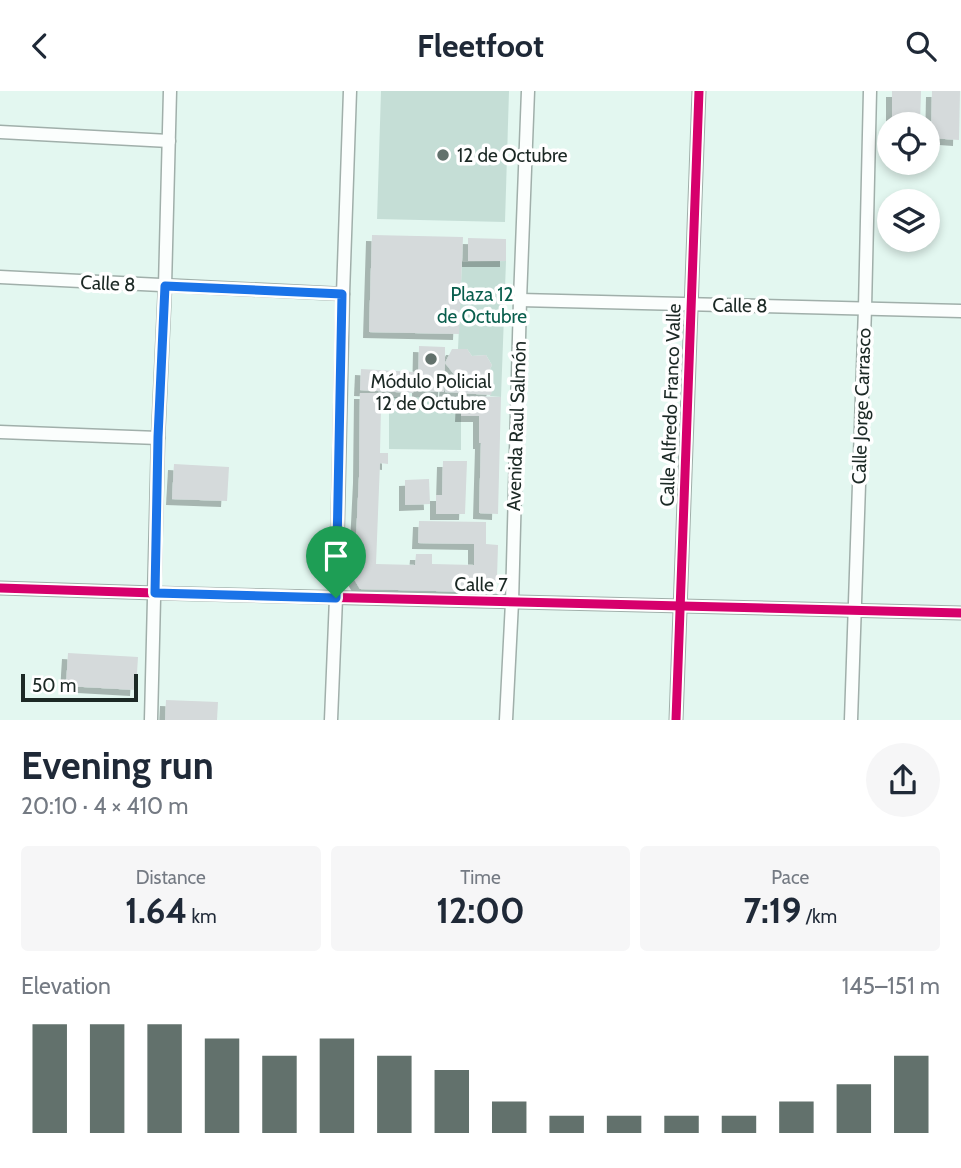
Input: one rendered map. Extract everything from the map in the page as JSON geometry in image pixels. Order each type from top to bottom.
[{"type":"street","points":[[151,720],[170,91]]},
{"type":"street","points":[[331,720],[349,91]]},
{"type":"street","name":"Avenida Raul Salmón","points":[[506,720],[528,91]]},
{"type":"street","name":"Calle Alfredo Franco Valle","points":[[676,720],[699,91]]},
{"type":"street","name":"Calle Jorge Carrasco","points":[[851,720],[870,91]]},
{"type":"street","points":[[0,132],[169,141]]},
{"type":"street","name":"Calle 8","points":[[0,278],[342,294]]},
{"type":"street","name":"Calle 8","points":[[520,300],[961,311]]},
{"type":"street","points":[[0,432],[158,437]]},
{"type":"street","name":"Calle 7","points":[[0,587],[961,613]]},
{"type":"green space","name":"12 de Octubre","points":[[381,91],[509,91],[505,222],[377,219]]},
{"type":"green space","name":"Plaza 12 de Octubre","points":[[506,261],[501,397],[490,396],[494,384],[487,375],[492,365],[486,355],[472,356],[467,349],[458,349],[462,262]]},
{"type":"green space","points":[[389,397],[461,397],[461,450],[389,449]]},
{"type":"building","points":[[892,91],[921,91],[920,112],[892,112]]},
{"type":"building","points":[[932,91],[960,91],[959,140],[940,139],[940,112],[932,112]]},
{"type":"building","points":[[372,235],[463,237],[459,334],[369,332]]},
{"type":"building","points":[[468,238],[506,239],[506,261],[468,261]]},
{"type":"building","points":[[419,346],[445,347],[444,392],[418,391]]},
{"type":"building","points":[[452,349],[467,349],[472,356],[486,355],[492,365],[487,375],[494,384],[491,395],[445,392],[446,377],[457,378],[445,363]]},
{"type":"building","points":[[361,369],[414,372],[413,393],[360,390]]},
{"type":"building","points":[[360,393],[388,393],[388,406],[381,406],[380,453],[388,453],[388,464],[380,463],[376,564],[415,565],[416,554],[432,554],[432,564],[474,565],[474,544],[418,543],[419,521],[486,522],[486,544],[498,545],[497,578],[491,591],[360,589],[354,579]]},
{"type":"building","points":[[462,396],[501,397],[498,514],[479,513],[479,416],[461,416]]},
{"type":"building","points":[[443,461],[467,461],[465,514],[436,514],[436,495],[442,495]]},
{"type":"building","points":[[174,464],[229,467],[227,501],[172,499]]},
{"type":"building","points":[[429,479],[430,504],[405,505],[405,480]]},
{"type":"building","points":[[68,653],[138,657],[136,690],[66,686]]},
{"type":"building","points":[[166,700],[218,702],[217,720],[165,720]]},
{"type":"cycle path","points":[[676,720],[699,91]]},
{"type":"cycle path","points":[[0,588],[961,613]]},
{"type":"place","name":"12 de Octubre","points":[[443,155]]},
{"type":"place","name":"Módulo Policial 12 de Octubre","points":[[431,359]]},
{"type":"route","points":[[165,286],[342,294],[336,598],[155,593],[165,286]]}]
